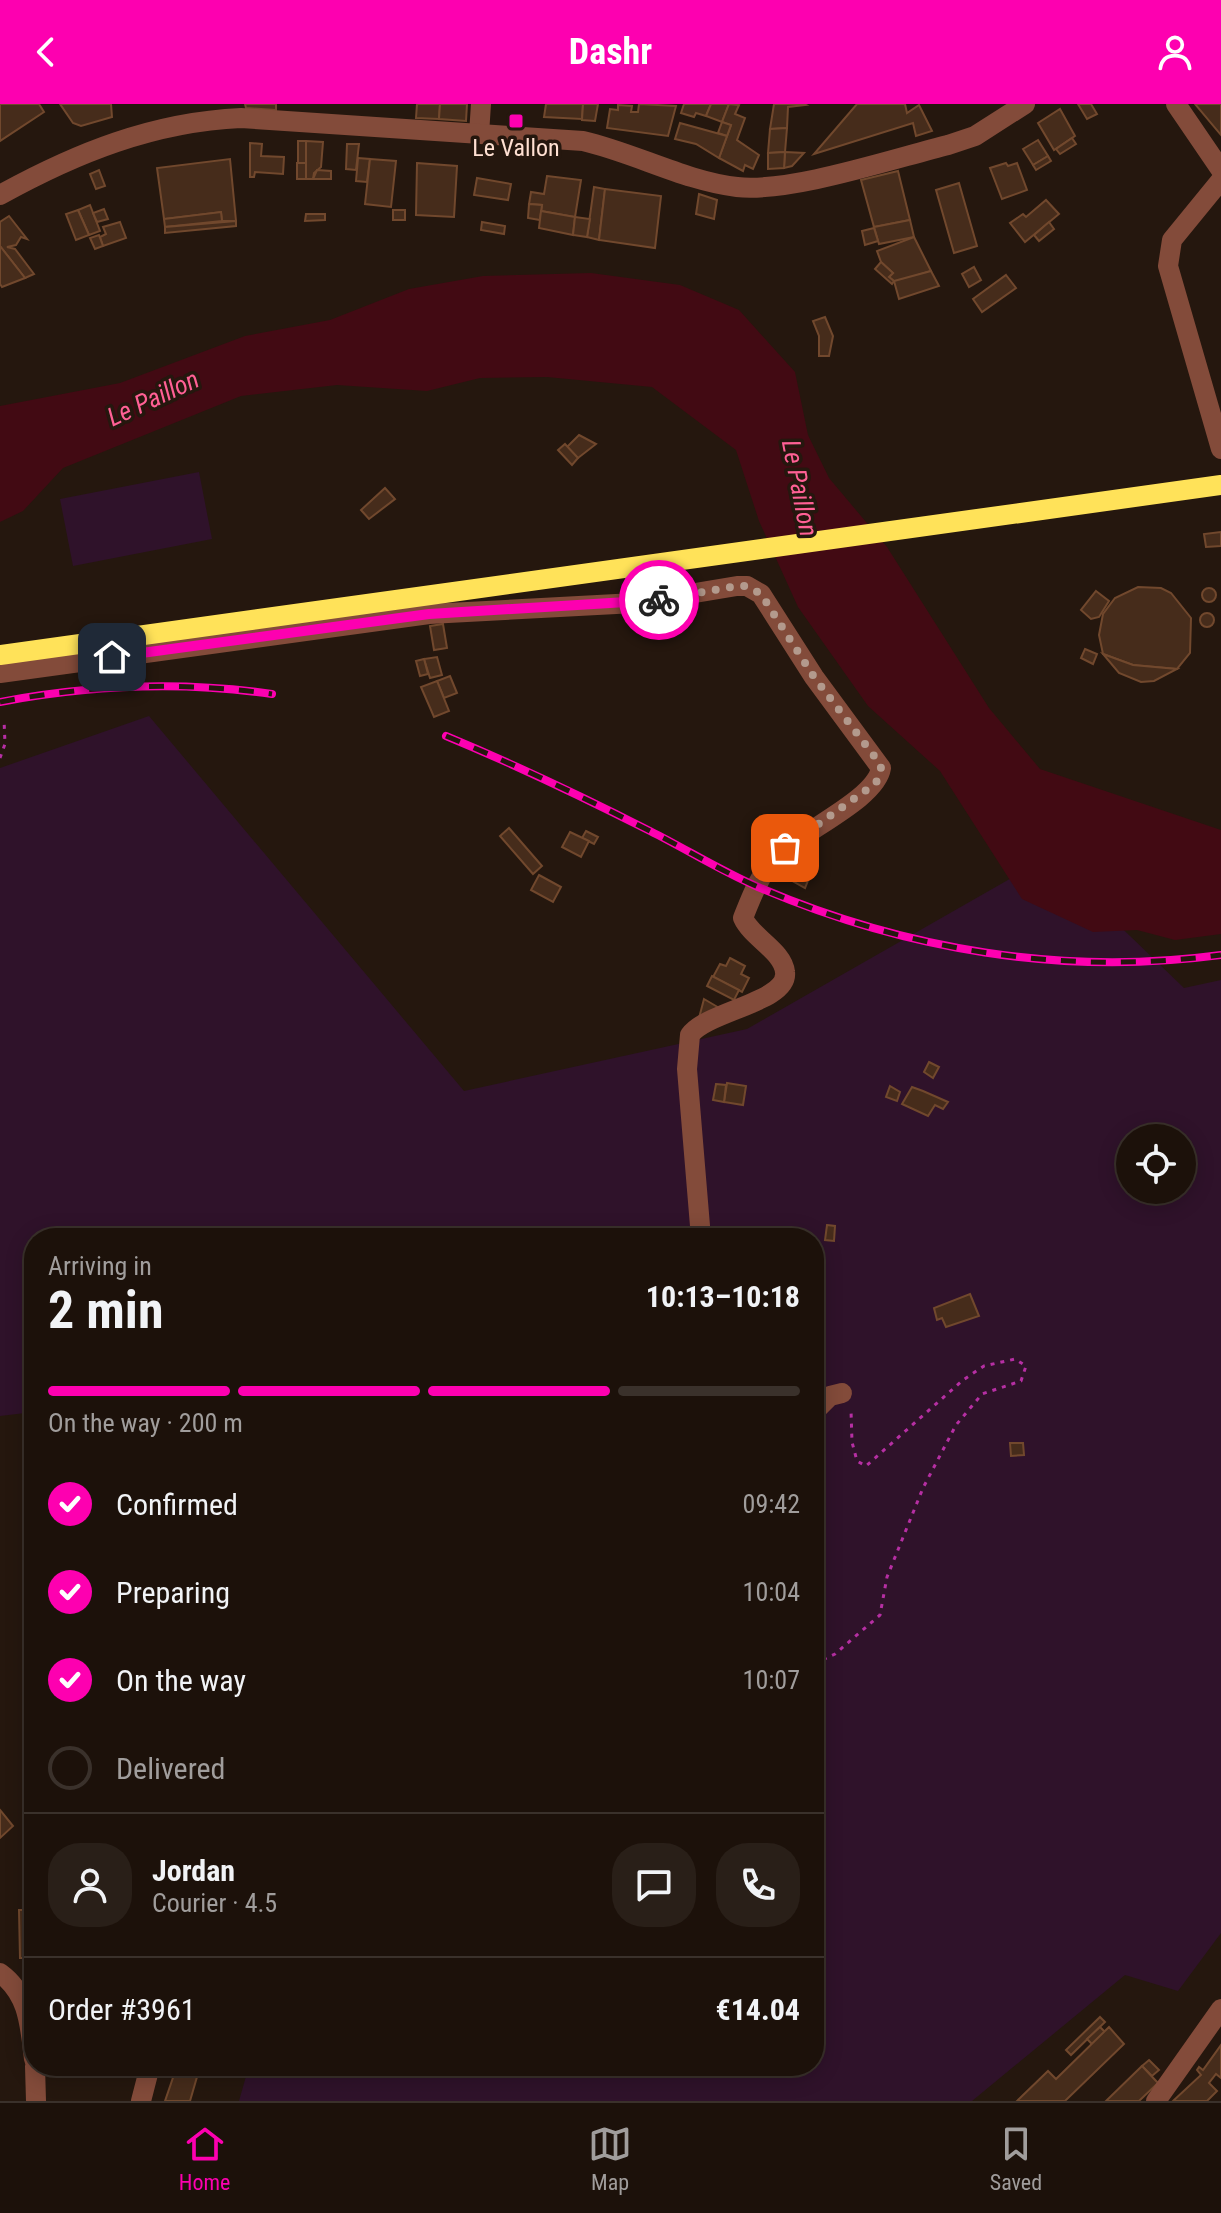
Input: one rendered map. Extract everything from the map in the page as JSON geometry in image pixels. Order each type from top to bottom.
[{"type":"main road","points":[[0,643],[895,524],[1189,483],[1221,474]]},
{"type":"main road","points":[[1189,483],[1221,485]]},
{"type":"main road","points":[[0,655],[702,550]]},
{"type":"street","points":[[479,134],[481,104]]},
{"type":"street","points":[[0,195],[78,156],[119,140],[240,111],[583,141],[623,150],[712,181],[737,187],[764,187],[948,145],[975,136],[1025,104]]},
{"type":"street","points":[[1176,104],[1221,170]]},
{"type":"street","points":[[1221,180],[1188,216],[1172,240],[1169,252],[1172,283],[1216,414],[1221,449]]},
{"type":"street","points":[[0,673],[429,614],[635,603],[747,586],[761,594],[814,677],[881,768],[876,783],[798,836],[773,860],[743,918],[748,930],[780,960],[786,970],[785,981],[777,991],[712,1019],[690,1035],[687,1069],[700,1228]]},
{"type":"street","points":[[824,1402],[830,1396],[842,1393]]},
{"type":"street","points":[[0,1973],[19,1990],[24,2002]]},
{"type":"street","points":[[1156,2101],[1221,2009]]},
{"type":"street","points":[[35,2076],[36,2101]]},
{"type":"street","points":[[141,2101],[147,2076]]},
{"type":"path","points":[[0,758],[5,744],[4,719]]},
{"type":"path","points":[[824,1659],[835,1654],[880,1615],[892,1565],[923,1488],[956,1425],[982,1394],[1021,1381],[1026,1366],[1015,1359],[984,1366],[866,1466],[857,1461],[852,1442],[850,1403],[842,1393]]},
{"type":"shaded area","points":[[199,472],[212,539],[73,566],[60,499]]},
{"type":"shaded area","points":[[149,716],[464,1091],[747,1029],[1048,857],[1184,988],[1221,980],[1221,1933],[1178,1991],[1125,1975],[972,2101],[239,2101],[246,2076],[824,2076],[824,1228],[24,1228],[24,1413],[0,1416],[0,768]]},
{"type":"water","name":"Le Paillon","points":[[591,273],[680,285],[739,310],[795,372],[808,435],[829,478],[887,547],[989,708],[1040,769],[1221,830],[1221,934],[1175,940],[1137,930],[1093,932],[1022,899],[940,771],[868,706],[798,607],[759,521],[736,450],[652,387],[547,377],[480,378],[427,391],[337,385],[241,396],[63,468],[23,511],[0,522],[0,406],[120,383],[245,336],[330,320],[409,289],[483,276]]},
{"type":"building","points":[[0,104],[39,104],[44,112],[0,141]]},
{"type":"building","points":[[60,104],[111,104],[112,117],[81,126],[73,123]]},
{"type":"building","points":[[245,104],[276,104],[276,110],[246,108]]},
{"type":"building","points":[[417,104],[440,104],[439,119],[416,118]]},
{"type":"building","points":[[440,104],[467,104],[466,121],[439,119]]},
{"type":"building","points":[[546,104],[583,104],[582,119],[544,117]]},
{"type":"building","points":[[583,104],[598,104],[595,121],[582,120]]},
{"type":"building","points":[[639,104],[676,106],[668,136],[607,128],[610,109],[618,110],[618,105],[632,106],[631,112],[638,112]]},
{"type":"building","points":[[684,104],[711,104],[706,116],[696,113],[694,117],[681,113]]},
{"type":"building","points":[[711,104],[729,104],[722,122],[706,116]]},
{"type":"building","points":[[729,104],[739,105],[735,114],[745,118],[737,140],[759,155],[753,169],[745,165],[743,171],[719,158],[731,125],[722,122]]},
{"type":"building","points":[[774,104],[806,105],[788,107],[787,128],[770,129]]},
{"type":"building","points":[[857,104],[905,104],[907,113],[919,105],[932,131],[916,136],[913,123],[814,154]]},
{"type":"building","points":[[1078,104],[1091,104],[1097,114],[1087,119]]},
{"type":"building","points":[[1195,104],[1221,104],[1221,135]]},
{"type":"building","points":[[1060,109],[1075,136],[1054,150],[1038,123]]},
{"type":"building","points":[[722,122],[731,125],[727,136],[718,133]]},
{"type":"building","points":[[680,123],[727,136],[719,158],[696,144],[675,139]]},
{"type":"building","points":[[787,128],[785,152],[768,153],[770,129]]},
{"type":"building","points":[[1072,138],[1076,144],[1060,154],[1056,149]]},
{"type":"building","points":[[1038,140],[1048,156],[1033,165],[1023,149]]},
{"type":"building","points":[[298,141],[306,141],[306,163],[298,163]]},
{"type":"building","points":[[306,141],[323,142],[321,167],[314,173],[313,179],[306,179]]},
{"type":"building","points":[[250,143],[262,144],[261,156],[284,157],[283,174],[255,172],[254,177],[250,177]]},
{"type":"building","points":[[347,144],[359,144],[356,170],[346,169]]},
{"type":"building","points":[[785,152],[804,153],[792,166],[784,168]]},
{"type":"building","points":[[785,152],[784,168],[768,169],[768,153]]},
{"type":"building","points":[[1048,156],[1051,161],[1036,170],[1033,165]]},
{"type":"building","points":[[358,158],[370,159],[367,182],[356,181]]},
{"type":"building","points":[[230,159],[236,221],[222,221],[221,212],[164,219],[157,168]]},
{"type":"building","points":[[370,159],[396,161],[391,207],[365,204]]},
{"type":"building","points":[[297,163],[306,163],[306,179],[297,179]]},
{"type":"building","points":[[417,163],[457,166],[454,217],[416,215]]},
{"type":"building","points":[[1006,163],[1008,166],[1017,163],[1027,190],[1002,199],[990,168]]},
{"type":"building","points":[[99,170],[105,186],[96,189],[90,174]]},
{"type":"building","points":[[317,170],[331,171],[331,179],[313,179]]},
{"type":"building","points":[[898,171],[910,220],[874,227],[861,180]]},
{"type":"building","points":[[547,176],[581,180],[575,217],[541,211],[542,205],[529,204],[531,192],[544,194]]},
{"type":"building","points":[[477,178],[511,184],[508,200],[474,195]]},
{"type":"building","points":[[959,183],[977,246],[954,253],[936,190]]},
{"type":"building","points":[[594,187],[605,189],[599,240],[587,237]]},
{"type":"building","points":[[605,189],[661,196],[655,248],[599,240]]},
{"type":"building","points":[[699,194],[717,200],[714,219],[696,214]]},
{"type":"building","points":[[1046,200],[1059,214],[1025,242],[1010,223],[1023,214],[1026,217]]},
{"type":"building","points":[[529,204],[542,205],[540,220],[528,218]]},
{"type":"building","points":[[90,205],[100,231],[89,235],[78,210]]},
{"type":"building","points":[[104,209],[108,219],[97,222],[93,213]]},
{"type":"building","points":[[78,210],[89,235],[76,240],[66,214]]},
{"type":"building","points":[[393,210],[405,210],[405,220],[393,220]]},
{"type":"building","points":[[541,211],[575,217],[573,235],[539,228]]},
{"type":"building","points":[[221,212],[222,221],[165,227],[164,219]]},
{"type":"building","points":[[306,214],[325,214],[325,220],[305,221]]},
{"type":"building","points":[[9,216],[27,239],[21,237],[16,245],[7,247],[15,249],[34,274],[25,278],[0,246],[0,222]]},
{"type":"building","points":[[575,217],[590,219],[587,237],[573,235]]},
{"type":"building","points":[[910,220],[914,237],[879,244],[874,227]]},
{"type":"building","points":[[236,221],[236,226],[165,233],[165,227]]},
{"type":"building","points":[[120,222],[126,238],[103,246],[100,237],[106,234],[103,227]]},
{"type":"building","points":[[482,222],[505,226],[504,234],[481,230]]},
{"type":"building","points":[[1049,222],[1054,229],[1039,241],[1034,235]]},
{"type":"building","points":[[874,228],[878,241],[865,245],[862,231]]},
{"type":"building","points":[[99,235],[103,246],[95,249],[90,238]]},
{"type":"building","points":[[914,237],[931,271],[895,282],[889,277],[893,273],[881,262],[877,251]]},
{"type":"building","points":[[0,246],[25,278],[2,287],[0,284]]},
{"type":"building","points":[[881,262],[893,273],[889,277],[894,281],[892,284],[875,269]]},
{"type":"building","points":[[974,267],[981,280],[969,287],[962,274]]},
{"type":"building","points":[[931,271],[939,286],[899,299],[894,281]]},
{"type":"building","points":[[1006,275],[1016,288],[982,312],[973,299]]},
{"type":"building","points":[[825,317],[833,336],[829,356],[819,356],[819,336],[813,321]]},
{"type":"building","points":[[579,435],[596,444],[578,458],[567,447]]},
{"type":"building","points":[[565,444],[578,458],[572,465],[558,450]]},
{"type":"building","points":[[385,488],[395,499],[369,519],[361,510]]},
{"type":"building","points":[[1221,532],[1221,546],[1206,547],[1204,534]]},
{"type":"building","points":[[1138,587],[1161,588],[1171,593],[1191,618],[1190,653],[1177,669],[1133,665],[1103,654],[1099,635],[1103,614],[1115,598]]},
{"type":"building","points":[[1209,588],[1216,595],[1209,602],[1202,595]]},
{"type":"building","points":[[1096,591],[1109,601],[1099,617],[1091,619],[1081,610]]},
{"type":"building","points":[[1207,613],[1214,620],[1207,627],[1200,620]]},
{"type":"building","points":[[443,624],[447,648],[434,650],[430,626]]},
{"type":"building","points":[[1085,649],[1097,654],[1093,664],[1081,658]]},
{"type":"building","points":[[1103,654],[1133,665],[1177,669],[1154,681],[1141,682],[1119,673]]},
{"type":"building","points":[[437,657],[442,675],[430,678],[424,659]]},
{"type":"building","points":[[424,659],[428,674],[420,676],[416,661]]},
{"type":"building","points":[[450,676],[457,693],[444,698],[437,681]]},
{"type":"building","points":[[437,681],[449,711],[434,717],[421,687]]},
{"type":"building","points":[[509,828],[542,866],[533,874],[500,836]]},
{"type":"building","points":[[586,831],[598,837],[594,844],[582,838]]},
{"type":"building","points":[[570,832],[589,841],[581,857],[562,847]]},
{"type":"building","points":[[802,851],[817,858],[805,888],[780,874],[785,862],[796,866]]},
{"type":"building","points":[[539,875],[561,887],[553,902],[531,890]]},
{"type":"building","points":[[730,958],[745,966],[741,974],[749,978],[742,992],[713,977],[720,964],[726,966]]},
{"type":"building","points":[[712,976],[739,990],[734,1000],[707,986]]},
{"type":"building","points":[[704,999],[721,1009],[699,1018]]},
{"type":"building","points":[[929,1062],[939,1067],[933,1078],[924,1072]]},
{"type":"building","points":[[727,1083],[746,1086],[743,1105],[724,1102]]},
{"type":"building","points":[[716,1084],[726,1085],[724,1102],[713,1100]]},
{"type":"building","points":[[890,1086],[900,1092],[897,1101],[886,1097]]},
{"type":"building","points":[[912,1087],[948,1102],[943,1109],[935,1105],[928,1116],[902,1104]]},
{"type":"building","points":[[827,1225],[835,1226],[834,1241],[825,1240]]},
{"type":"building","points":[[970,1294],[979,1316],[946,1327],[942,1318],[937,1320],[934,1308]]},
{"type":"building","points":[[1010,1443],[1023,1443],[1024,1455],[1011,1456]]},
{"type":"building","points":[[0,1810],[13,1826],[0,1838]]},
{"type":"building","points":[[19,1910],[24,1910],[24,1958],[20,1958]]},
{"type":"building","points":[[1100,2017],[1105,2022],[1071,2055],[1066,2050]]},
{"type":"building","points":[[1100,2027],[1105,2032],[1092,2044],[1087,2039]]},
{"type":"building","points":[[1109,2027],[1124,2044],[1065,2101],[1017,2101],[1048,2071],[1056,2079]]},
{"type":"building","points":[[1221,2045],[1221,2078],[1216,2074],[1209,2083],[1217,2091],[1207,2101],[1173,2101],[1201,2075],[1197,2070],[1199,2067],[1203,2070]]},
{"type":"building","points":[[1149,2060],[1159,2070],[1152,2076],[1142,2066]]},
{"type":"building","points":[[1142,2066],[1158,2083],[1139,2101],[1106,2101]]},
{"type":"building","points":[[174,2076],[197,2076],[190,2101],[165,2101]]},
{"type":"railway","points":[[0,702],[68,692],[136,687],[204,687],[272,694]]},
{"type":"railway","points":[[446,736],[574,794],[758,887],[870,927],[927,942],[1043,959],[1161,961],[1221,955]]},
{"type":"way so far","points":[[659,600],[737,586],[747,586],[761,594],[814,677],[878,761],[881,768],[876,783],[785,848]]},
{"type":"place","name":"Le Vallon","points":[[516,121]]},
{"type":"route","points":[[112,657],[429,614],[659,600]]}]
